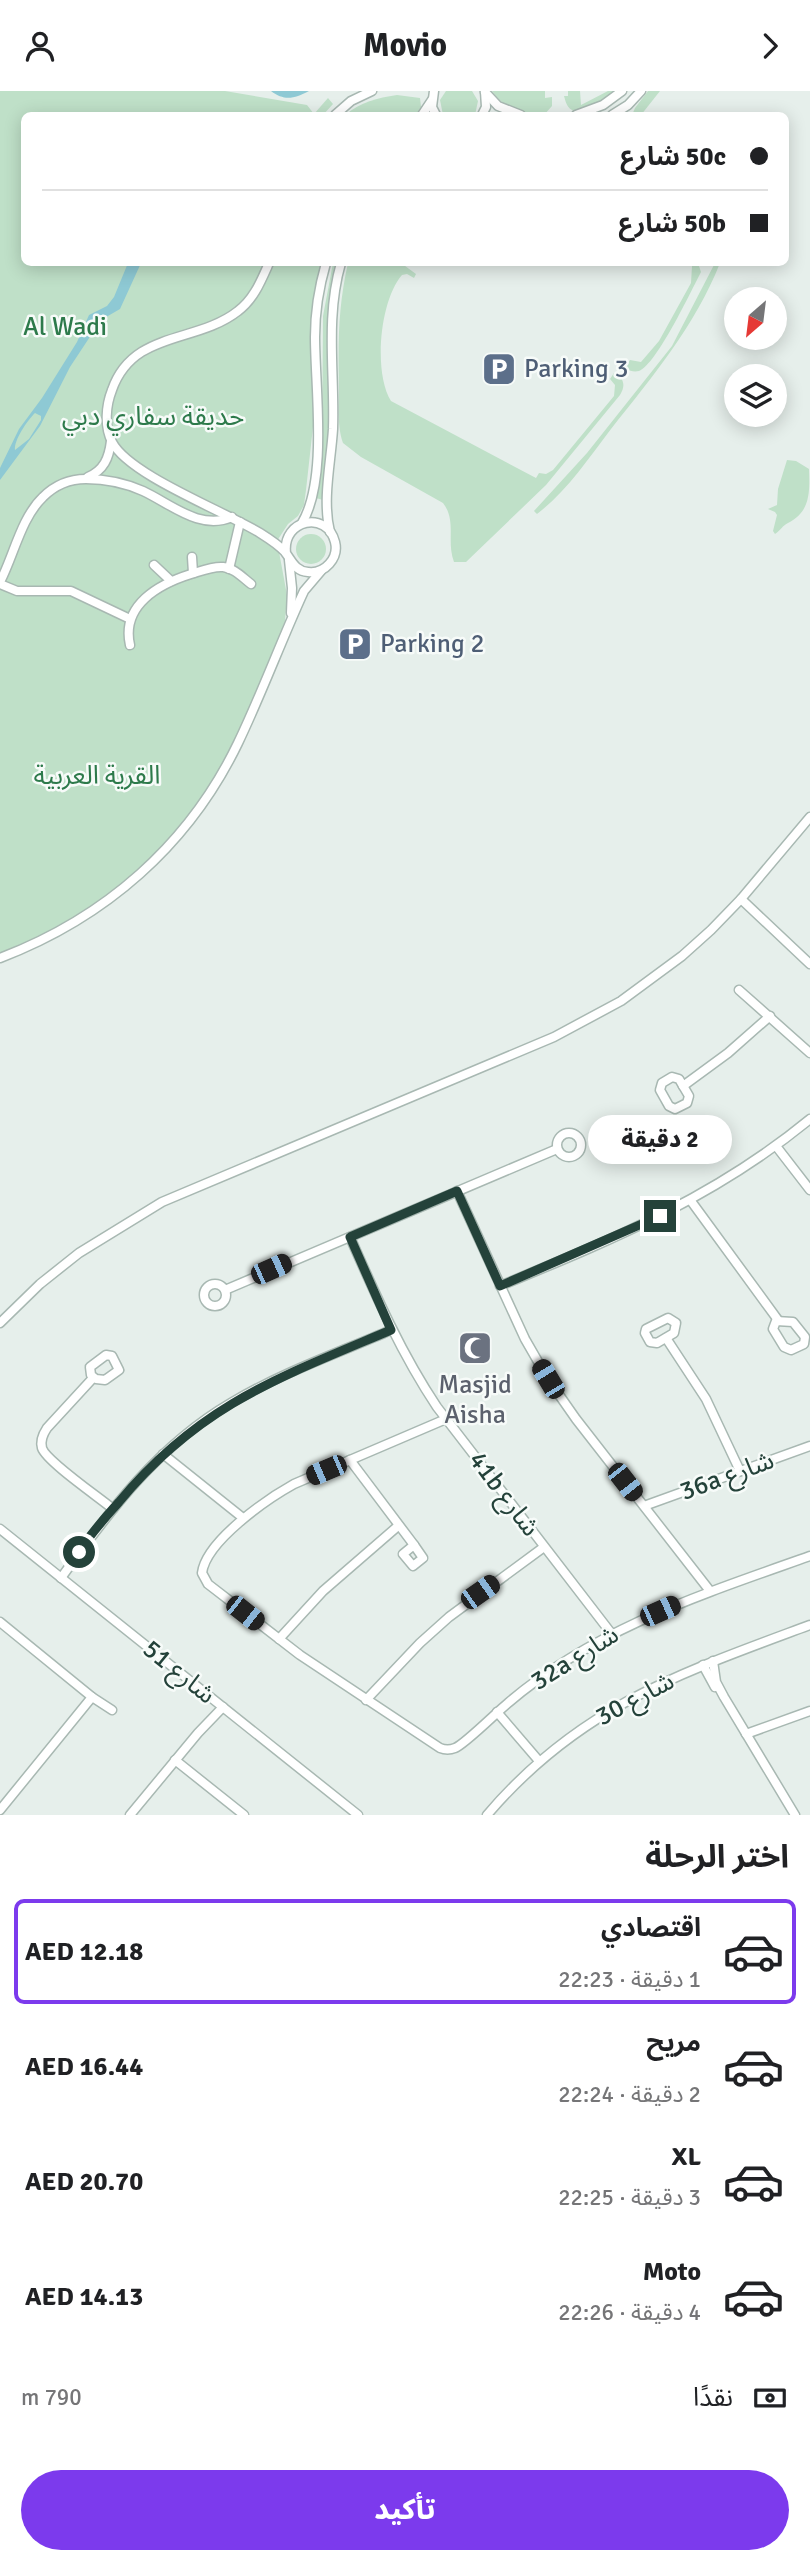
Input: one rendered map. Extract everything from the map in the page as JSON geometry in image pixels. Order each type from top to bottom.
[{"type":"street","points":[[338,112],[351,101],[372,91]]},
{"type":"street","points":[[484,112],[486,107],[485,91]]},
{"type":"street","points":[[485,91],[498,106],[513,112]]},
{"type":"street","points":[[584,112],[603,105],[622,91]]},
{"type":"street","points":[[617,112],[641,91]]},
{"type":"street","points":[[424,112],[433,95]]},
{"type":"street","points":[[130,619],[71,590],[17,591],[0,583],[37,504],[58,485],[84,479],[95,474],[104,465],[110,454],[111,441],[106,417],[108,404],[123,367],[144,349],[213,325],[239,311],[258,287],[268,266]]},
{"type":"street","points":[[291,622],[292,588],[285,546],[290,532],[302,523],[312,499],[318,398],[315,335],[317,306],[325,266]]},
{"type":"street","points":[[0,958],[52,936],[103,905],[142,874],[170,846],[207,799],[225,769],[304,591],[328,566],[335,553],[336,545],[330,532],[327,509],[333,399],[331,339],[335,289],[340,266]]},
{"type":"street","points":[[111,441],[137,468],[266,537],[300,570],[322,570]]},
{"type":"street","points":[[84,479],[128,485],[198,520],[215,522],[236,519]]},
{"type":"street","points":[[229,569],[236,519]]},
{"type":"street","points":[[302,523],[317,523],[330,532]]},
{"type":"street","points":[[192,557],[193,573]]},
{"type":"street","points":[[154,565],[171,581]]},
{"type":"street","points":[[130,645],[128,631],[136,608],[146,597],[171,581],[219,567],[229,569],[251,584]]},
{"type":"street","points":[[0,1323],[40,1284],[79,1253],[162,1202],[554,1037],[632,993],[673,964],[739,901],[810,817]]},
{"type":"street","points":[[739,901],[810,964]]},
{"type":"street","points":[[739,989],[810,1053]]},
{"type":"street","points":[[683,1086],[728,1053],[770,1016]]},
{"type":"street","points":[[500,1286],[617,1237],[691,1201],[776,1146],[810,1119]]},
{"type":"street","points":[[776,1146],[810,1190]]},
{"type":"street","points":[[225,1290],[557,1149]]},
{"type":"street","points":[[457,1191],[525,1339],[561,1398],[710,1591]]},
{"type":"street","points":[[691,1201],[778,1320]]},
{"type":"street","name":"41b شارع","points":[[350,1237],[391,1330],[415,1373],[446,1419],[611,1633]]},
{"type":"street","points":[[59,1576],[113,1509],[163,1454],[203,1421],[247,1393],[391,1330]]},
{"type":"street","points":[[666,1338],[706,1399],[740,1471]]},
{"type":"street","points":[[93,1378],[47,1428],[41,1441],[42,1448],[50,1459],[113,1509]]},
{"type":"street","points":[[446,1419],[276,1494],[243,1518],[206,1561],[202,1569],[203,1578],[279,1639],[366,1700],[449,1616],[544,1547]]},
{"type":"street","name":"36a شارع","points":[[644,1506],[810,1445]]},
{"type":"street","points":[[163,1454],[243,1518]]},
{"type":"street","points":[[350,1460],[414,1545]]},
{"type":"street","points":[[279,1639],[347,1568],[398,1526]]},
{"type":"street","name":"شارع 51","points":[[0,1529],[358,1815]]},
{"type":"street","name":"32a شارع","points":[[366,1700],[435,1745],[445,1749],[460,1746],[497,1712],[552,1669],[611,1633],[710,1591],[810,1556]]},
{"type":"street","points":[[0,1622],[92,1697],[112,1710]]},
{"type":"street","name":"شارع 30","points":[[487,1815],[539,1761],[576,1732],[617,1706],[660,1683],[810,1625]]},
{"type":"street","points":[[713,1661],[716,1682],[795,1815]]},
{"type":"street","points":[[703,1665],[724,1697]]},
{"type":"street","points":[[0,1810],[92,1697]]},
{"type":"street","points":[[130,1815],[221,1705]]},
{"type":"street","points":[[746,1734],[810,1711]]},
{"type":"street","points":[[497,1712],[539,1761]]},
{"type":"street","points":[[175,1760],[244,1815]]},
{"type":"green space","name":"حديقة سفاري دبي","points":[[0,91],[225,91],[307,105],[312,112],[21,112],[21,266],[321,266],[314,300],[314,418],[304,505],[277,541],[287,595],[285,621],[234,751],[209,790],[166,846],[98,906],[21,948],[0,953]]},
{"type":"green space","points":[[446,91],[472,91],[478,101],[476,112],[442,112],[440,100]]},
{"type":"green space","points":[[492,91],[545,91],[545,98],[552,97],[552,106],[547,112],[521,112],[503,103]]},
{"type":"green space","points":[[568,91],[580,91],[581,105],[608,91],[615,91],[596,104],[574,111],[568,107],[564,96],[568,96]]},
{"type":"green space","points":[[648,91],[660,91],[643,112],[633,112]]},
{"type":"green space","points":[[397,95],[420,98],[421,107],[418,112],[350,112],[370,101]]},
{"type":"green space","name":"حديقة سفاري دبي","points":[[328,98],[333,104],[326,112],[316,112]]},
{"type":"green space","points":[[332,266],[338,266],[329,314],[330,415],[323,500],[316,498],[322,452],[323,316]]},
{"type":"green space","points":[[347,266],[405,266],[416,274],[414,278],[407,274],[402,275],[394,286],[384,318],[381,337],[382,373],[391,401],[536,478],[539,473],[546,474],[553,470],[614,396],[615,385],[610,379],[614,373],[623,382],[623,388],[546,485],[466,562],[454,562],[450,517],[443,503],[361,457],[343,443],[339,416],[342,295]]},
{"type":"green space","points":[[692,266],[699,266],[701,272],[673,326],[646,366],[639,371],[630,371],[618,365],[619,362],[626,366],[630,360],[641,362],[659,341],[691,283]]},
{"type":"green space","points":[[713,266],[719,266],[698,308],[672,350],[577,474],[537,514],[534,511],[587,453],[672,346]]},
{"type":"green space","points":[[787,460],[796,461],[809,469],[809,494],[801,513],[775,534],[773,531],[777,515],[768,509],[777,505],[778,489]]},
{"type":"green space","points":[[311,534],[322,538],[326,549],[322,560],[311,564],[300,560],[296,549],[300,538]]},
{"type":"water","points":[[271,91],[309,91],[289,98]]},
{"type":"water","points":[[127,266],[140,266],[120,309],[101,320],[70,367],[40,426],[0,480],[0,468],[19,429],[77,342],[89,315],[107,306],[114,297]],"holes":[[[35,413],[41,416],[29,439],[15,450],[19,436]]]},
{"type":"place","name":"Parking 3","points":[[499,369]]},
{"type":"place","name":"Parking 2","points":[[355,644]]},
{"type":"place","name":"Masjid Aisha","points":[[475,1348]]},
{"type":"route","points":[[79,1552],[150,1467],[195,1427],[265,1384],[391,1330],[350,1237],[457,1191],[500,1286],[660,1216]]},
{"type":"park label","name":"Al Wadi","points":[[65,327]]},
{"type":"park label","name":"القرية العربية","points":[[97,776]]}]
